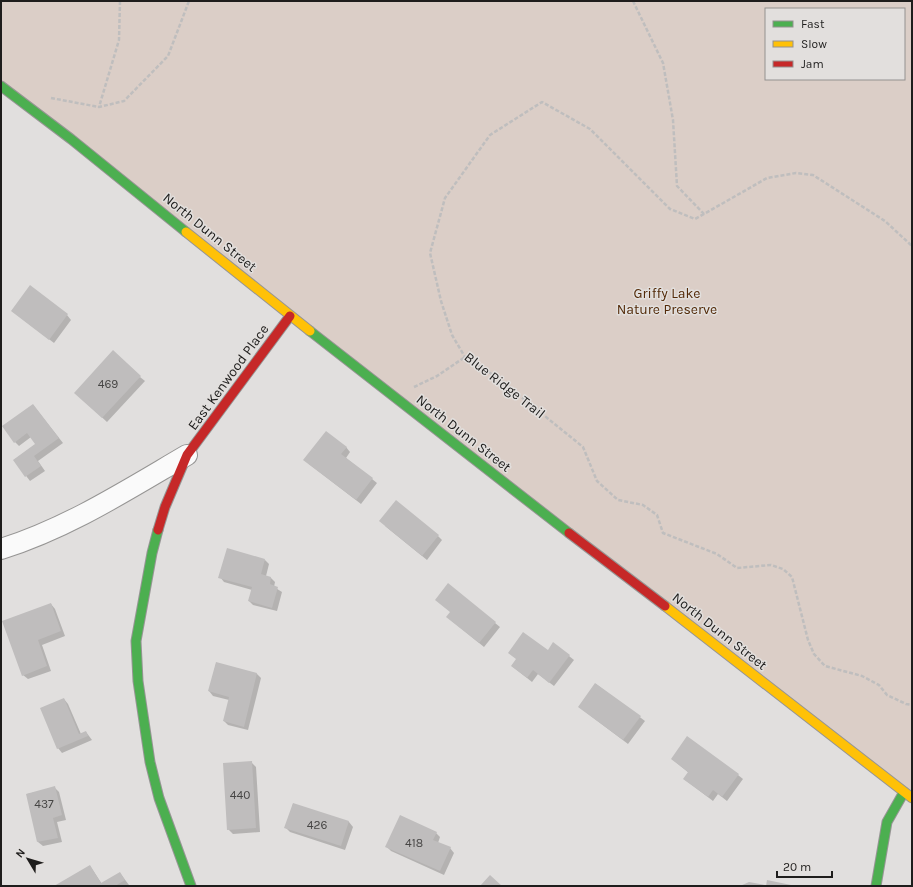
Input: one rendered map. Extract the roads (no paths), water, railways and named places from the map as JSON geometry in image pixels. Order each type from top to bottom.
[{"type":"street","name":"North Dunn Street","points":[[1,86],[71,139],[290,316],[912,798]]},
{"type":"street","name":"East Kenwood Place","points":[[191,886],[159,798],[150,762],[138,681],[136,641],[152,553],[165,507],[187,455],[290,316]]},
{"type":"street","points":[[1,549],[25,541],[69,522],[187,455]]},
{"type":"street","points":[[876,886],[887,822],[904,792]]},
{"type":"park label","name":"Griffy Lake Nature Preserve","points":[[667,302]]}]
